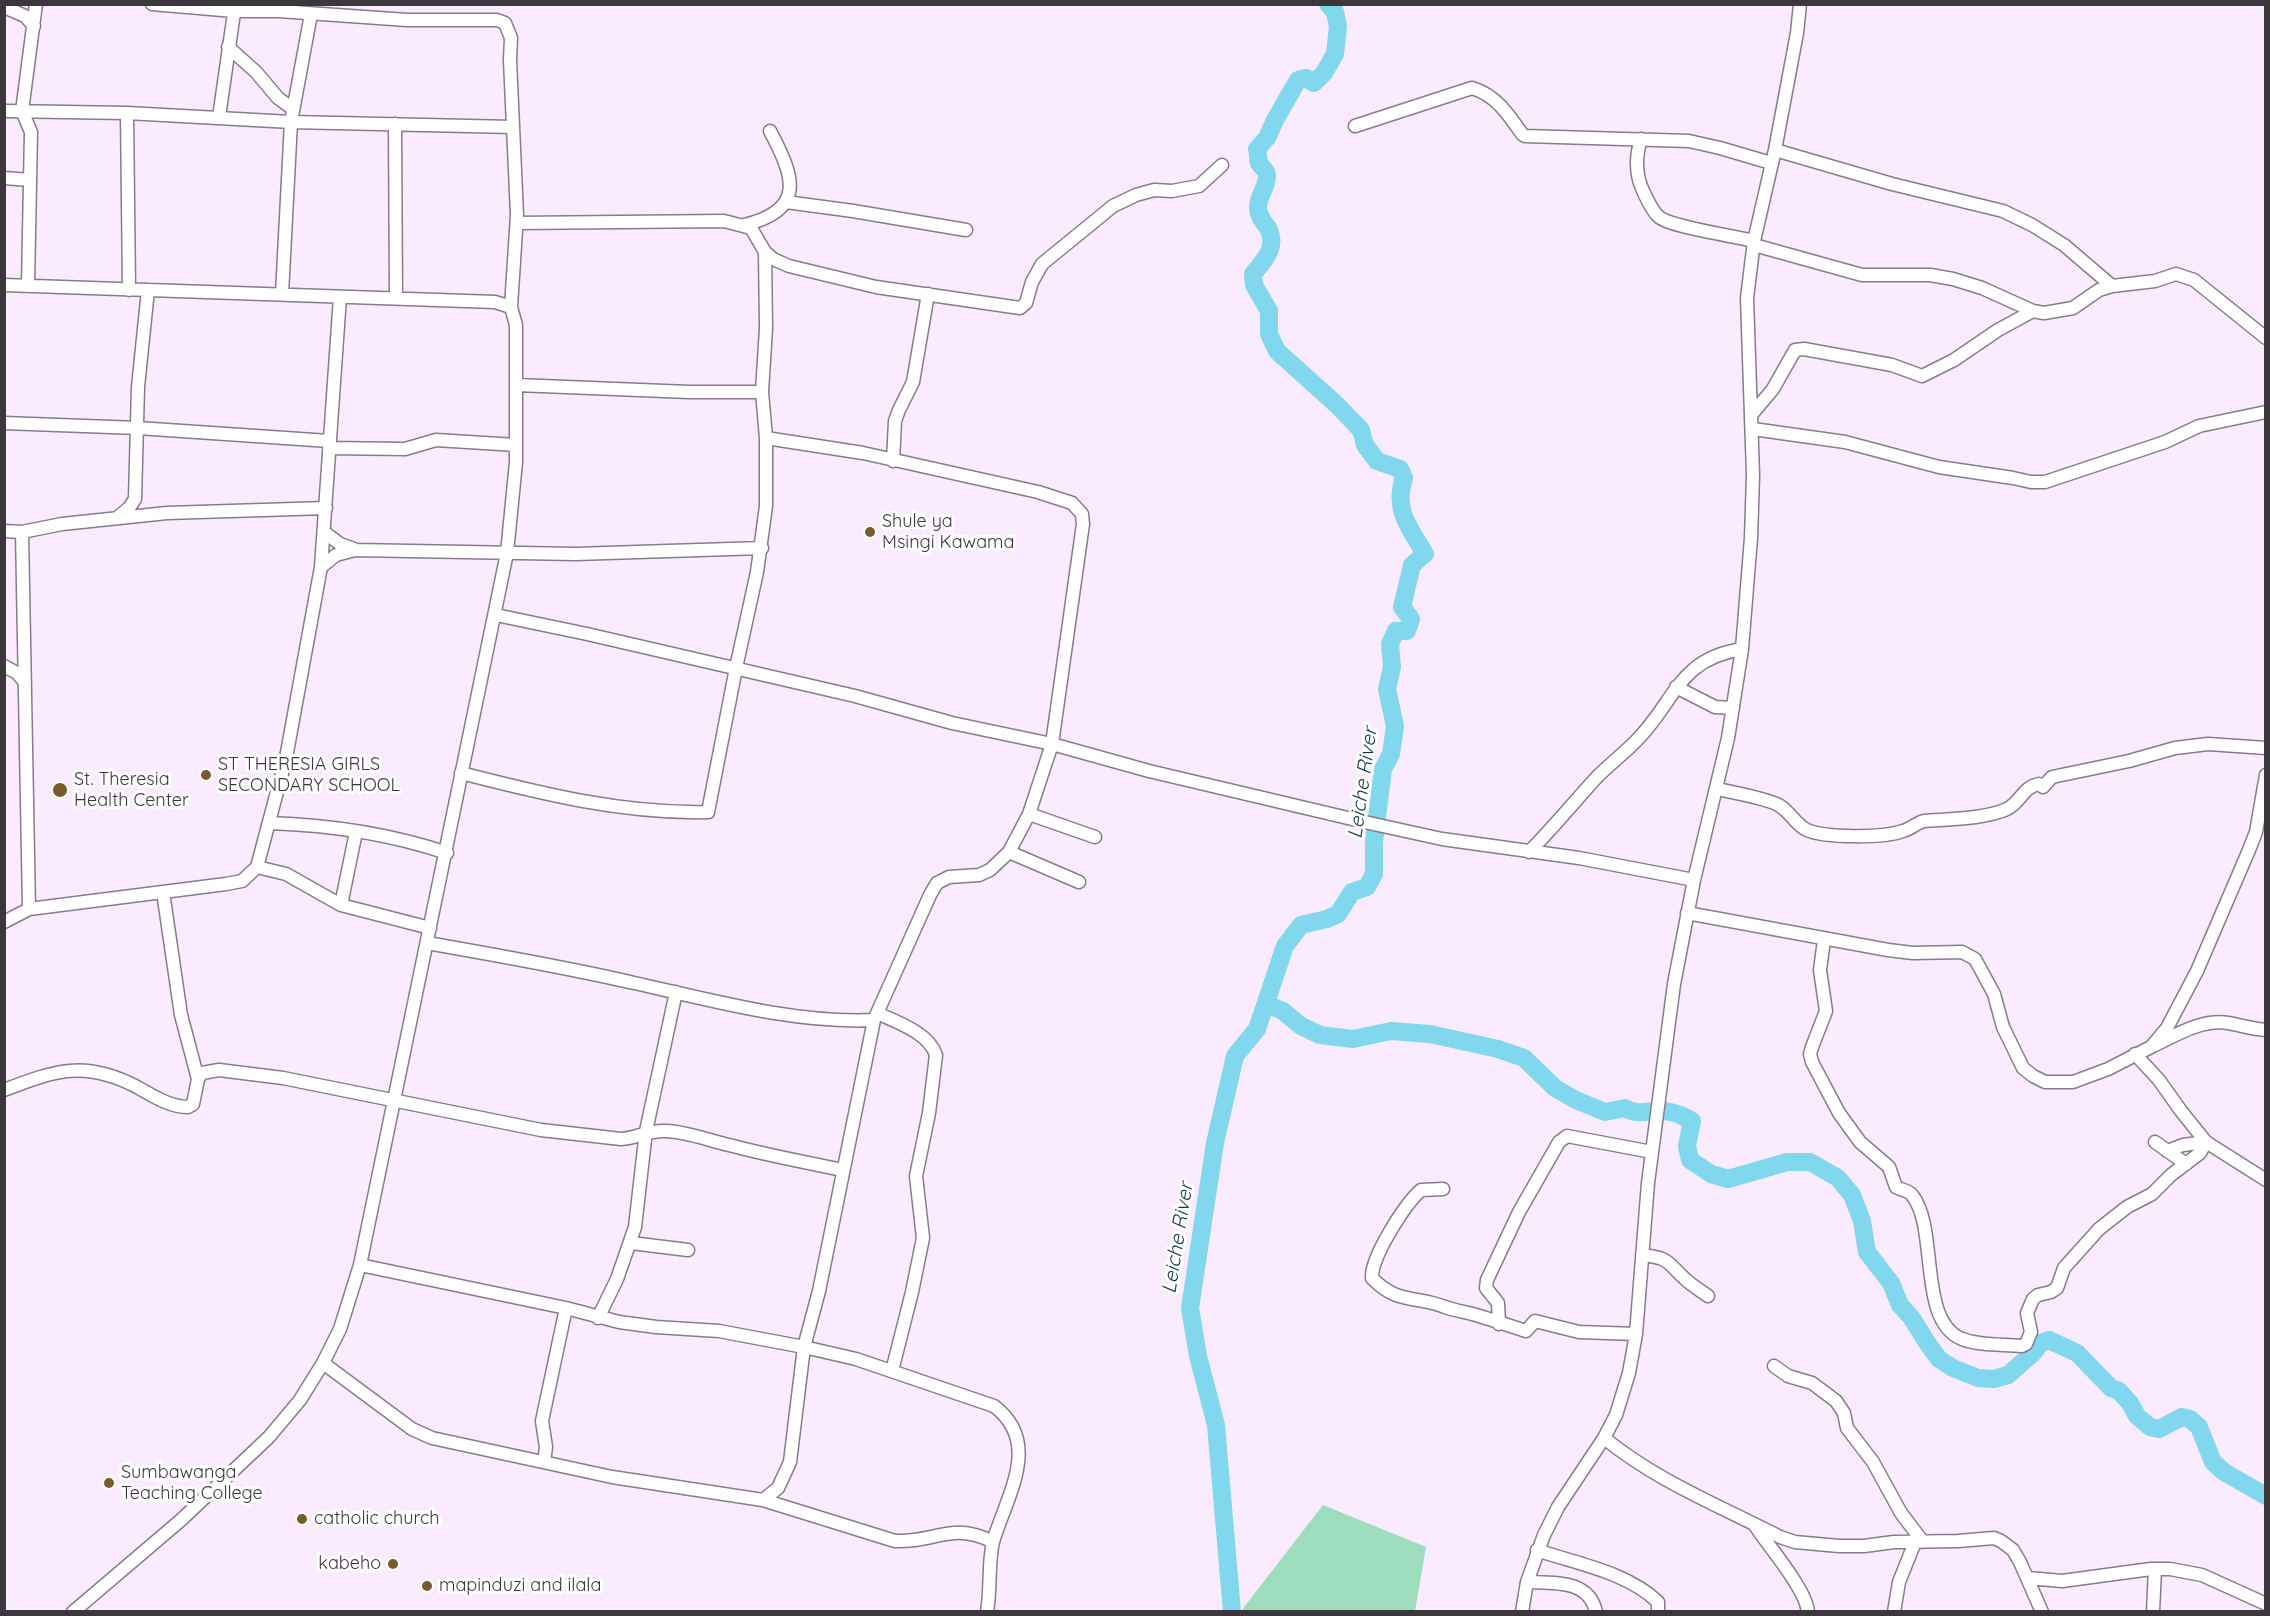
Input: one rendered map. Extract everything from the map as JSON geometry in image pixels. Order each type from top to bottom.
[{"type":"street","points":[[28,285],[31,132],[22,111],[36,4]]},
{"type":"street","points":[[74,1611],[181,1520],[269,1437],[300,1400],[323,1363],[340,1329],[360,1265],[447,853],[461,773],[496,615],[507,553],[516,445],[516,325],[511,307],[517,223],[511,38],[506,23],[497,20],[407,20],[152,4]]},
{"type":"street","points":[[1522,1611],[1527,1582],[1537,1550],[1558,1507],[1604,1438],[1616,1415],[1623,1395],[1636,1334],[1655,1122],[1674,984],[1694,880],[1717,789],[1742,649],[1751,538],[1753,429],[1747,315],[1754,243],[1797,33],[1800,4]]},
{"type":"street","points":[[4,7],[25,16],[34,26]]},
{"type":"street","points":[[219,117],[234,8]]},
{"type":"street","points":[[282,294],[291,122],[311,14]]},
{"type":"street","points":[[228,47],[256,72],[278,98],[293,109]]},
{"type":"street","points":[[1355,126],[1472,88],[1507,111],[1525,136],[1689,141],[1771,163]]},
{"type":"street","points":[[4,111],[127,113],[291,122],[513,127]]},
{"type":"street","points":[[31,132],[47,112]]},
{"type":"street","points":[[127,113],[129,290]]},
{"type":"street","points":[[395,124],[396,298]]},
{"type":"street","points":[[744,225],[771,215],[786,202],[791,189],[790,177],[770,131]]},
{"type":"street","points":[[1641,139],[1637,175],[1652,207],[1661,219],[1754,243],[1862,275],[1930,275],[1953,279],[1982,288],[2033,311],[2044,313],[2073,308],[2098,290],[2112,286],[2155,281],[2176,274],[2184,275],[2197,282],[2265,338]]},
{"type":"street","points":[[1774,150],[1892,184],[2003,211],[2048,234],[2087,263],[2112,286]]},
{"type":"street","points":[[517,223],[724,221],[751,228],[765,252],[773,259],[789,266],[876,287],[1020,308],[1026,303],[1032,282],[1042,264],[1113,206],[1136,195],[1154,190],[1172,192],[1199,186],[1222,165]]},
{"type":"street","points":[[4,178],[30,180]]},
{"type":"street","points":[[786,202],[966,230]]},
{"type":"street","points":[[461,773],[590,804],[675,813],[708,812],[762,548],[766,506],[766,438],[762,392],[766,328],[765,252]]},
{"type":"street","points":[[4,285],[495,302],[511,307]]},
{"type":"street","points":[[118,517],[129,508],[135,499],[138,387],[148,290]]},
{"type":"street","points":[[893,460],[895,421],[898,410],[913,382],[928,294]]},
{"type":"street","points":[[4,922],[29,909],[242,880],[257,867],[286,758],[321,567],[340,297]]},
{"type":"street","points":[[1752,414],[1773,389],[1795,350],[1804,349],[1892,365],[1922,375],[1954,360],[1998,330],[2033,311]]},
{"type":"street","points":[[517,385],[689,392],[762,392]]},
{"type":"street","points":[[1753,429],[1845,442],[1939,467],[2031,482],[2044,482],[2165,442],[2199,426],[2265,412]]},
{"type":"street","points":[[4,423],[138,428],[405,449],[436,440],[516,445]]},
{"type":"street","points":[[763,1500],[778,1488],[790,1462],[804,1347],[819,1292],[842,1170],[875,1017],[930,895],[938,883],[949,877],[979,874],[990,870],[1009,852],[1029,814],[1052,744],[1082,531],[1082,514],[1072,503],[1038,492],[863,453],[766,438]]},
{"type":"street","points":[[135,499],[148,514]]},
{"type":"street","points":[[4,531],[22,532],[63,524],[148,514],[326,508]]},
{"type":"street","points":[[22,532],[29,909]]},
{"type":"street","points":[[324,532],[340,544],[355,550]]},
{"type":"street","points":[[321,567],[336,555],[355,550],[599,553],[762,548]]},
{"type":"street","points":[[496,615],[587,633],[855,696],[952,723],[1052,744],[1149,771],[1369,823],[1442,839],[1579,858],[1694,880]]},
{"type":"street","points":[[1529,852],[1599,776],[1636,742],[1676,687],[1705,661],[1727,651],[1742,649]]},
{"type":"street","points":[[4,666],[24,681]]},
{"type":"street","points":[[1676,687],[1714,707],[1733,708]]},
{"type":"street","points":[[1717,789],[1776,803],[1804,828],[1819,834],[1879,835],[1905,831],[1914,824],[1924,821],[1999,812],[2016,803],[2028,788],[2039,784],[2043,787],[2052,777],[2129,761],[2175,747],[2208,744],[2265,748]]},
{"type":"street","points":[[2151,1047],[2167,1028],[2182,1001],[2238,878],[2256,832],[2265,775]]},
{"type":"street","points":[[1029,814],[1095,837]]},
{"type":"street","points":[[269,823],[356,832],[414,843],[447,853]]},
{"type":"street","points":[[341,905],[356,832]]},
{"type":"street","points":[[1009,852],[1079,882]]},
{"type":"street","points":[[257,867],[286,874],[341,905],[430,928]]},
{"type":"street","points":[[163,892],[181,1015],[198,1079]]},
{"type":"street","points":[[1687,913],[1824,940],[1913,953],[1962,952],[1975,959],[1994,994],[2003,1027],[2016,1056],[2024,1068],[2045,1082],[2073,1082],[2108,1069],[2190,1028],[2208,1023],[2225,1023],[2265,1030]]},
{"type":"street","points":[[1824,940],[1820,970],[1826,1008],[1810,1054],[1812,1062],[1848,1127],[1860,1142],[1889,1167],[1896,1187],[1910,1192],[1917,1203],[1922,1216],[1931,1276],[1941,1318],[1950,1332],[1970,1341],[1988,1344],[2022,1346],[2026,1344],[2031,1332],[2027,1313],[2033,1299],[2057,1288],[2064,1268],[2099,1229],[2127,1207],[2152,1194],[2200,1153],[2206,1142]]},
{"type":"street","points":[[427,943],[813,1018],[875,1017],[911,1029],[928,1041],[936,1055],[929,1113],[916,1176],[923,1238],[912,1292],[891,1371]]},
{"type":"street","points":[[598,1318],[617,1279],[635,1227],[646,1131],[676,992]]},
{"type":"street","points":[[2135,1054],[2159,1080],[2206,1142],[2265,1180]]},
{"type":"street","points":[[4,1090],[54,1073],[78,1069],[110,1075],[169,1104],[188,1107],[193,1104],[198,1079],[202,1073],[219,1070],[312,1083],[511,1125],[569,1134],[621,1139],[646,1131],[694,1135],[728,1145],[842,1170]]},
{"type":"street","points":[[1499,1324],[1498,1303],[1486,1288],[1487,1280],[1519,1212],[1559,1142],[1567,1136],[1652,1152]]},
{"type":"street","points":[[2155,1142],[2186,1164]]},
{"type":"street","points":[[2167,1150],[2206,1142]]},
{"type":"street","points":[[1443,1189],[1421,1190],[1413,1197],[1373,1262],[1372,1278],[1380,1286],[1400,1298],[1444,1307],[1526,1331],[1535,1321],[1579,1332],[1636,1334]]},
{"type":"street","points":[[631,1243],[688,1250]]},
{"type":"street","points":[[1642,1255],[1661,1257],[1668,1261],[1683,1278],[1708,1296]]},
{"type":"street","points":[[360,1265],[566,1308],[598,1318],[639,1326],[719,1332],[804,1347],[856,1359],[994,1406],[1004,1414],[1011,1425],[1019,1450],[1019,1467],[993,1542],[987,1611]]},
{"type":"street","points":[[544,1462],[546,1447],[542,1421],[566,1308]]},
{"type":"street","points":[[323,1363],[412,1429],[432,1438],[612,1477],[763,1500],[896,1542],[913,1542],[948,1533],[968,1533],[993,1542]]},
{"type":"street","points":[[1774,1366],[1788,1376],[1812,1383],[1836,1401],[1844,1413],[1847,1428],[1873,1462],[1919,1542]]},
{"type":"street","points":[[1604,1438],[1626,1456],[1667,1482],[1780,1537],[1808,1544],[1864,1546],[1894,1542],[2001,1540],[2013,1550],[2042,1611]]},
{"type":"street","points":[[1753,1522],[1797,1586],[1808,1611]]},
{"type":"street","points":[[1894,1611],[1899,1582],[1919,1542]]},
{"type":"street","points":[[1537,1550],[1630,1583],[1650,1594],[1658,1602],[1658,1611]]},
{"type":"street","points":[[2153,1611],[2155,1569]]},
{"type":"street","points":[[2028,1578],[2061,1581],[2170,1569],[2202,1575],[2265,1604]]},
{"type":"street","points":[[1527,1582],[1569,1584],[1578,1587],[1591,1598],[1596,1611]]},
{"type":"green space","points":[[1323,1505],[1426,1547],[1415,1611],[1241,1611]]},
{"type":"waterway","name":"Leiche River","points":[[1232,1612],[1216,1425],[1198,1356],[1190,1308],[1215,1143],[1235,1056],[1257,1029],[1285,946],[1301,925],[1338,914],[1352,892],[1367,887],[1374,874],[1374,842],[1383,769],[1391,754],[1395,726],[1387,689],[1392,667],[1390,644],[1396,631],[1407,631],[1411,619],[1402,607],[1412,565],[1425,554],[1409,527],[1402,509],[1401,489],[1404,478],[1400,469],[1377,461],[1365,445],[1361,430],[1277,351],[1269,334],[1269,311],[1254,285],[1253,274],[1271,248],[1271,235],[1258,210],[1267,175],[1259,163],[1257,149],[1267,138],[1298,80],[1306,78],[1314,83],[1324,73],[1335,54],[1338,26],[1335,12],[1328,4]]},
{"type":"waterway","points":[[1266,1004],[1283,1011],[1301,1026],[1320,1035],[1353,1039],[1391,1031],[1430,1034],[1498,1049],[1524,1058],[1555,1088],[1605,1112],[1625,1108],[1634,1112],[1664,1111],[1678,1114],[1692,1121],[1687,1146],[1690,1160],[1711,1174],[1728,1179],[1787,1162],[1810,1162],[1838,1178],[1852,1195],[1862,1221],[1867,1252],[1891,1283],[1900,1305],[1911,1317],[1939,1359],[1953,1368],[1978,1378],[1994,1379],[2008,1375],[2041,1343],[2049,1340],[2077,1353],[2111,1388],[2119,1391],[2130,1403],[2137,1416],[2150,1427],[2159,1429],[2182,1417],[2190,1419],[2199,1427],[2213,1462],[2224,1472],[2266,1496]]},
{"type":"place","name":"Shule ya Msingi Kawama","points":[[870,532]]},
{"type":"place","name":"ST THERESIA GIRLS SECONDARY SCHOOL","points":[[206,775]]},
{"type":"place","name":"St. Theresia Health Center","points":[[60,790]]},
{"type":"place","name":"Sumbawanga Teaching College","points":[[109,1483]]},
{"type":"place","name":"catholic church","points":[[302,1519]]},
{"type":"place","name":"kabeho","points":[[393,1564]]},
{"type":"place","name":"mapinduzi and ilala","points":[[427,1586]]}]
